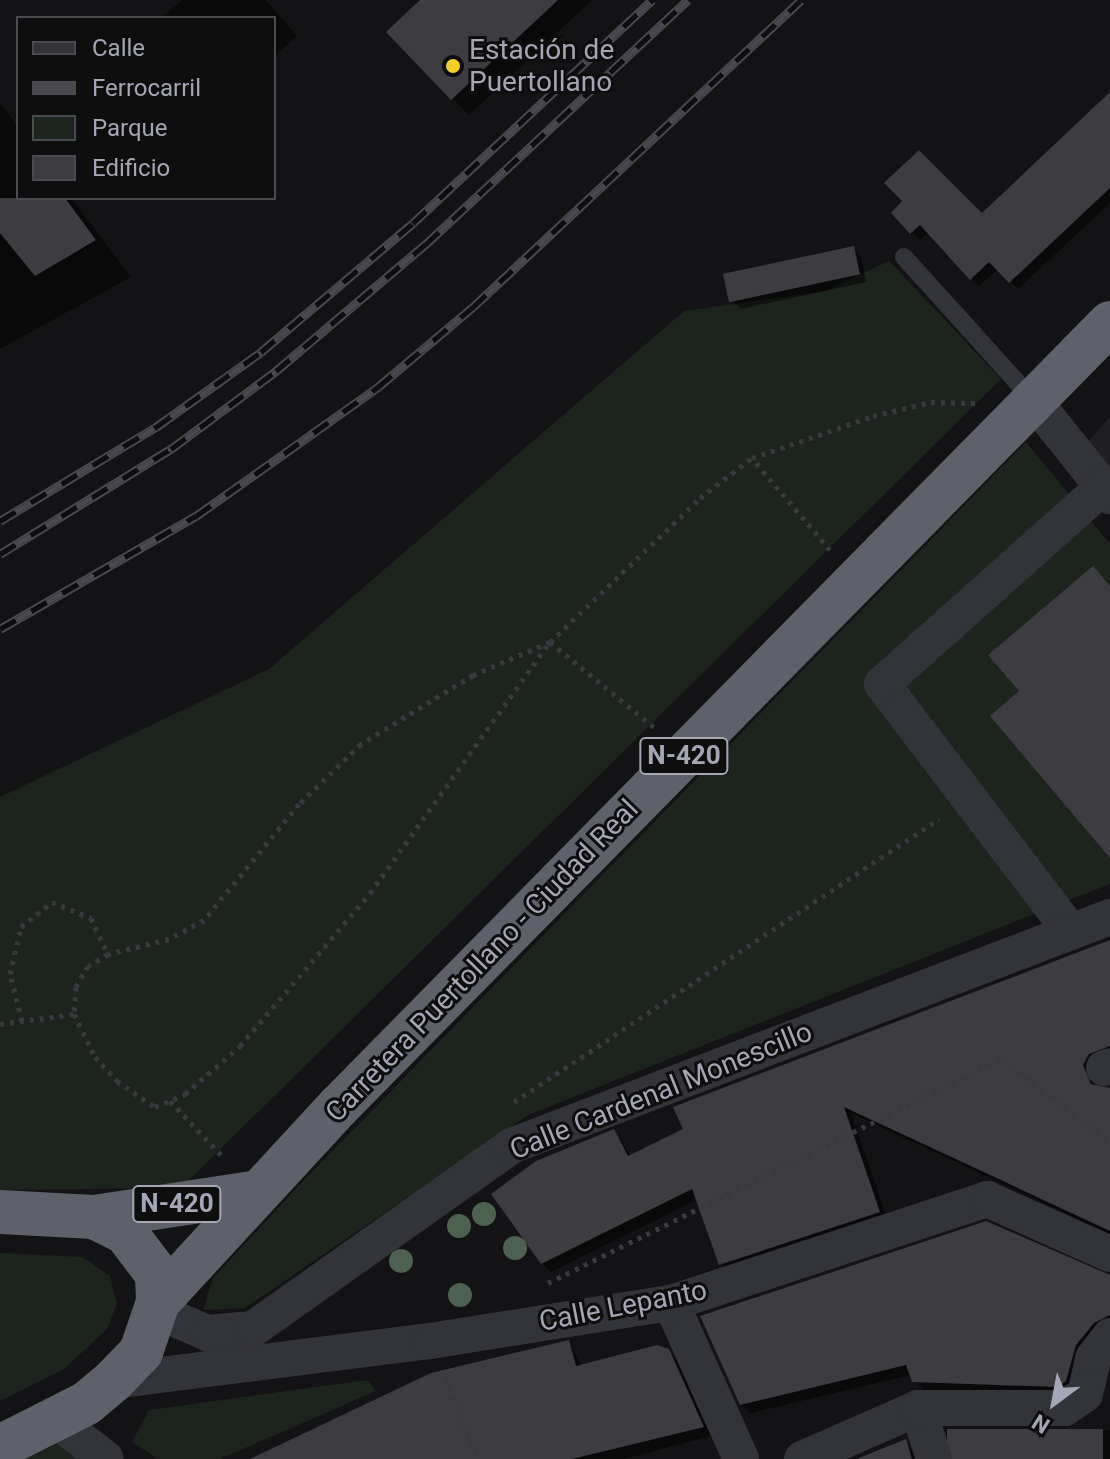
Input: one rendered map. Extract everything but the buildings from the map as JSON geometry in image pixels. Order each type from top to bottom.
[{"type":"highway","name":"Carretera Puertollano - Ciudad Real","points":[[158,1307],[259,1192],[1110,323]]},
{"type":"highway","name":"N-420","points":[[94,1217],[259,1192]]},
{"type":"highway","points":[[0,1212],[94,1217],[125,1232],[157,1274],[158,1307],[141,1352],[113,1381],[56,1420],[0,1447]]},
{"type":"street","points":[[1034,401],[1106,492],[882,684],[1071,932]]},
{"type":"street","name":"Calle Cardenal Monescillo","points":[[158,1307],[207,1333],[253,1329],[511,1146],[1110,917]]},
{"type":"street","name":"Calle Lepanto","points":[[113,1381],[430,1341],[671,1303],[987,1199],[1110,1254]]},
{"type":"street","points":[[671,1303],[741,1459]]},
{"type":"street","points":[[802,1459],[918,1408],[1065,1408],[1085,1394],[1093,1358],[1110,1336]]},
{"type":"street","points":[[918,1408],[934,1459]]},
{"type":"street","points":[[56,1420],[106,1459]]},
{"type":"lane","points":[[904,257],[1034,401]]},
{"type":"path","points":[[550,642],[473,675],[361,744],[299,804],[204,920],[169,939],[108,954],[88,966],[76,987],[74,1014],[95,1057],[117,1081],[155,1107],[185,1094],[240,1046],[324,952],[525,683],[550,642],[700,498],[752,458],[829,429],[931,402],[985,405]]},
{"type":"path","points":[[752,458],[829,549]]},
{"type":"path","points":[[550,642],[666,737]]},
{"type":"path","points":[[512,1103],[970,799]]},
{"type":"path","points":[[22,1021],[10,974],[21,927],[52,902],[91,918],[108,954]]},
{"type":"path","points":[[0,1024],[74,1014]]},
{"type":"path","points":[[544,1284],[1001,1059],[1110,1143]]},
{"type":"path","points":[[170,1101],[207,1142]]},
{"type":"path","points":[[430,1341],[478,1459]]},
{"type":"shaded area","points":[[1110,416],[1110,474],[1086,444]]},
{"type":"green space","points":[[889,261],[1001,379],[181,1188],[0,1190],[0,797],[269,669],[684,311],[825,291]]},
{"type":"green space","points":[[1026,442],[1110,544],[1110,884],[528,1115],[245,1308],[203,1310],[213,1278],[303,1181]]},
{"type":"green space","points":[[0,1253],[83,1257],[110,1276],[117,1304],[107,1329],[64,1369],[0,1401]]},
{"type":"green space","points":[[367,1380],[376,1391],[220,1459],[158,1459],[132,1442],[149,1410]]},
{"type":"green space","points":[[56,1420],[106,1459],[0,1459]]},
{"type":"railway","points":[[0,521],[156,427],[261,352],[413,223],[652,0]]},
{"type":"railway","points":[[0,554],[171,449],[276,371],[426,244],[688,0]]},
{"type":"railway","points":[[0,629],[196,516],[378,387],[473,307],[801,0]]},
{"type":"place","name":"Estación de Puertollano","points":[[453,66]]}]
